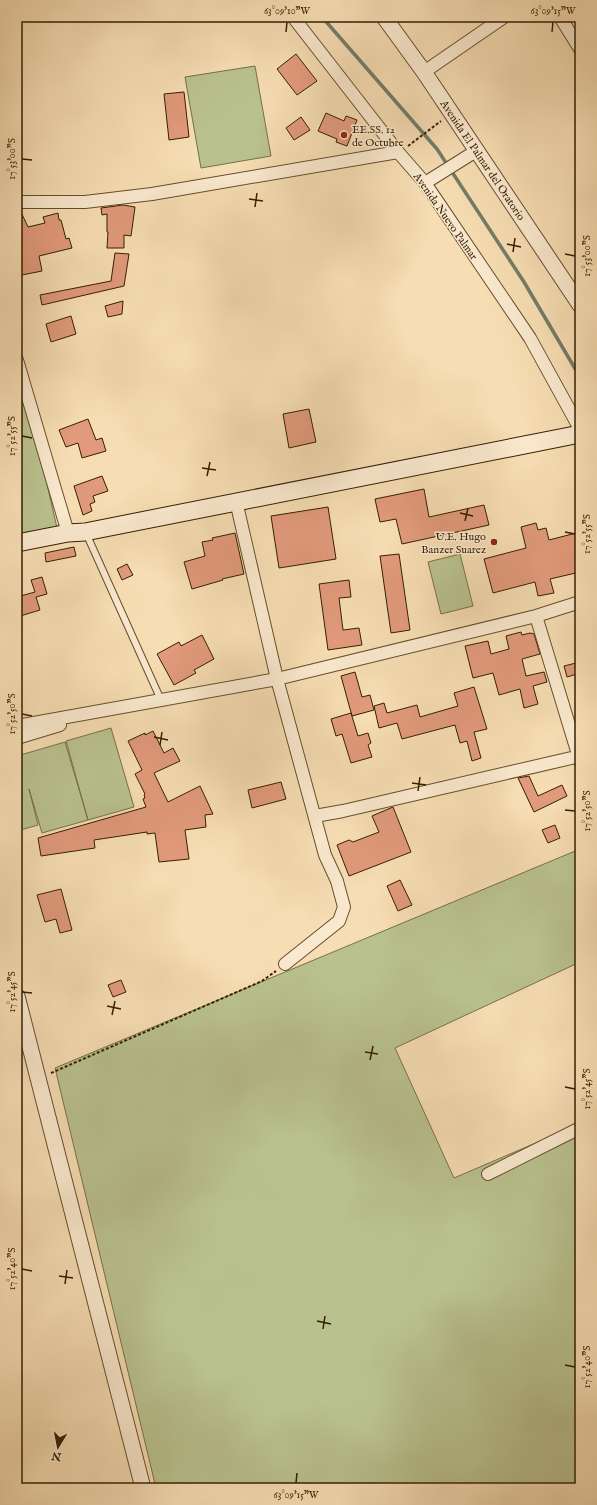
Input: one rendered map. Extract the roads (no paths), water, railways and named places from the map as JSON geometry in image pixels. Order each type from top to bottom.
[{"type":"main road","points":[[17,543],[68,533],[85,532],[580,434]]},
{"type":"street","name":"Avenida Nuevo Palmar","points":[[293,17],[398,152],[429,181],[530,338],[580,429]]},
{"type":"street","name":"Avenida El Palmar del Oratorio","points":[[384,17],[424,72],[471,154],[580,305]]},
{"type":"street","points":[[424,72],[504,17]]},
{"type":"street","points":[[560,17],[580,48]]},
{"type":"street","points":[[17,202],[85,202],[152,194],[398,152]]},
{"type":"street","points":[[429,181],[471,154]]},
{"type":"street","points":[[17,360],[22,398],[68,533]]},
{"type":"street","points":[[236,501],[277,679],[325,855],[337,881],[344,907],[339,921],[285,964]]},
{"type":"street","points":[[17,726],[277,679],[536,616],[580,602]]},
{"type":"street","points":[[315,816],[579,758],[536,616]]},
{"type":"street","points":[[17,738],[106,710]]},
{"type":"street","points":[[17,996],[143,1488]]},
{"type":"street","points":[[488,1174],[580,1128]]},
{"type":"lane","points":[[85,532],[161,700]]},
{"type":"waterway","points":[[322,17],[437,149],[524,282],[580,377]]},
{"type":"place","name":"EE.SS. 12 de Octubre","points":[[344,135]]},
{"type":"place","name":"U.E. Hugo Banzer Suarez","points":[[494,542]]}]
